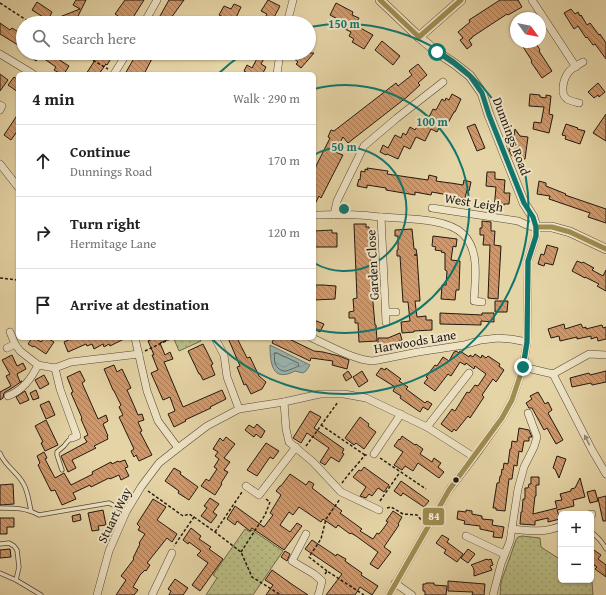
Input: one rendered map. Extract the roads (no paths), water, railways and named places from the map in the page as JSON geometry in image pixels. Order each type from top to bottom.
[{"type":"street","points":[[148,16],[157,0]]},
{"type":"street","points":[[289,16],[294,0]]},
{"type":"street","name":"Dunnings Road","points":[[380,0],[419,37],[470,76],[482,93],[489,115],[524,203],[533,217],[536,227]]},
{"type":"street","points":[[419,37],[461,0]]},
{"type":"street","points":[[532,0],[576,67]]},
{"type":"street","points":[[0,54],[30,72]]},
{"type":"street","points":[[116,72],[123,60]]},
{"type":"street","points":[[277,72],[279,60]]},
{"type":"street","points":[[579,102],[568,100],[564,96],[562,87],[568,72],[583,62]]},
{"type":"street","points":[[334,215],[337,201],[364,146],[439,82]]},
{"type":"street","points":[[0,105],[2,106],[0,110]]},
{"type":"street","points":[[0,164],[16,184]]},
{"type":"street","name":"West Leigh","points":[[432,208],[518,221],[529,226],[536,227]]},
{"type":"street","points":[[316,216],[358,215],[433,221],[455,228],[464,234],[475,257],[471,301],[482,302]]},
{"type":"street","name":"Garden Close","points":[[381,217],[386,322]]},
{"type":"street","points":[[389,595],[449,490],[502,418],[512,400],[523,367],[527,342],[528,261],[536,236],[536,227],[552,227],[570,232],[606,250]]},
{"type":"street","name":"Garden Close","points":[[386,312],[396,312]]},
{"type":"street","points":[[10,332],[20,351],[38,365],[55,368],[71,362],[139,354]]},
{"type":"street","name":"Harwoods Lane","points":[[316,340],[366,361],[464,345],[481,340],[498,338],[527,342]]},
{"type":"street","points":[[136,340],[147,391],[158,421],[178,448]]},
{"type":"street","points":[[216,340],[224,355],[227,377],[239,409]]},
{"type":"street","points":[[7,348],[15,344]]},
{"type":"street","points":[[523,367],[553,374],[589,354],[606,355]]},
{"type":"street","points":[[8,396],[18,391],[27,383],[38,365]]},
{"type":"street","points":[[55,368],[60,389],[78,436],[72,438]]},
{"type":"street","points":[[427,427],[469,373]]},
{"type":"street","points":[[553,374],[606,474]]},
{"type":"street","name":"Stuart Way","points":[[97,595],[109,551],[126,512],[141,486],[160,463],[178,448],[207,426],[239,409],[284,402],[320,394],[344,394],[366,398],[427,427],[474,457]]},
{"type":"street","points":[[284,402],[286,429],[289,442],[313,462],[341,491],[377,509]]},
{"type":"street","points":[[493,595],[504,554],[510,541],[518,489],[524,467],[534,447],[537,437],[528,413]]},
{"type":"street","points":[[374,454],[401,414]]},
{"type":"street","points":[[246,486],[259,494],[296,447]]},
{"type":"street","points":[[512,529],[536,532],[552,530],[558,527]]},
{"type":"street","points":[[306,534],[292,561],[314,574],[322,581],[318,595]]},
{"type":"street","points":[[466,536],[504,554]]},
{"type":"street","points":[[152,595],[172,553]]},
{"type":"street","points":[[395,583],[412,595]]},
{"type":"lane","points":[[62,470],[56,455],[57,452],[72,438]]},
{"type":"lane","points":[[0,452],[4,461],[12,468],[23,483],[26,489],[31,511]]},
{"type":"lane","points":[[0,508],[24,509],[39,515],[109,503],[126,512]]},
{"type":"lane","points":[[594,534],[603,543],[606,549]]},
{"type":"lane","points":[[0,544],[9,544],[14,546],[17,550],[19,567],[16,580]]},
{"type":"lane","points":[[0,573],[16,580],[41,595]]},
{"type":"water","points":[[270,345],[310,365],[303,373],[295,371],[281,375],[277,373],[272,364]]}]
